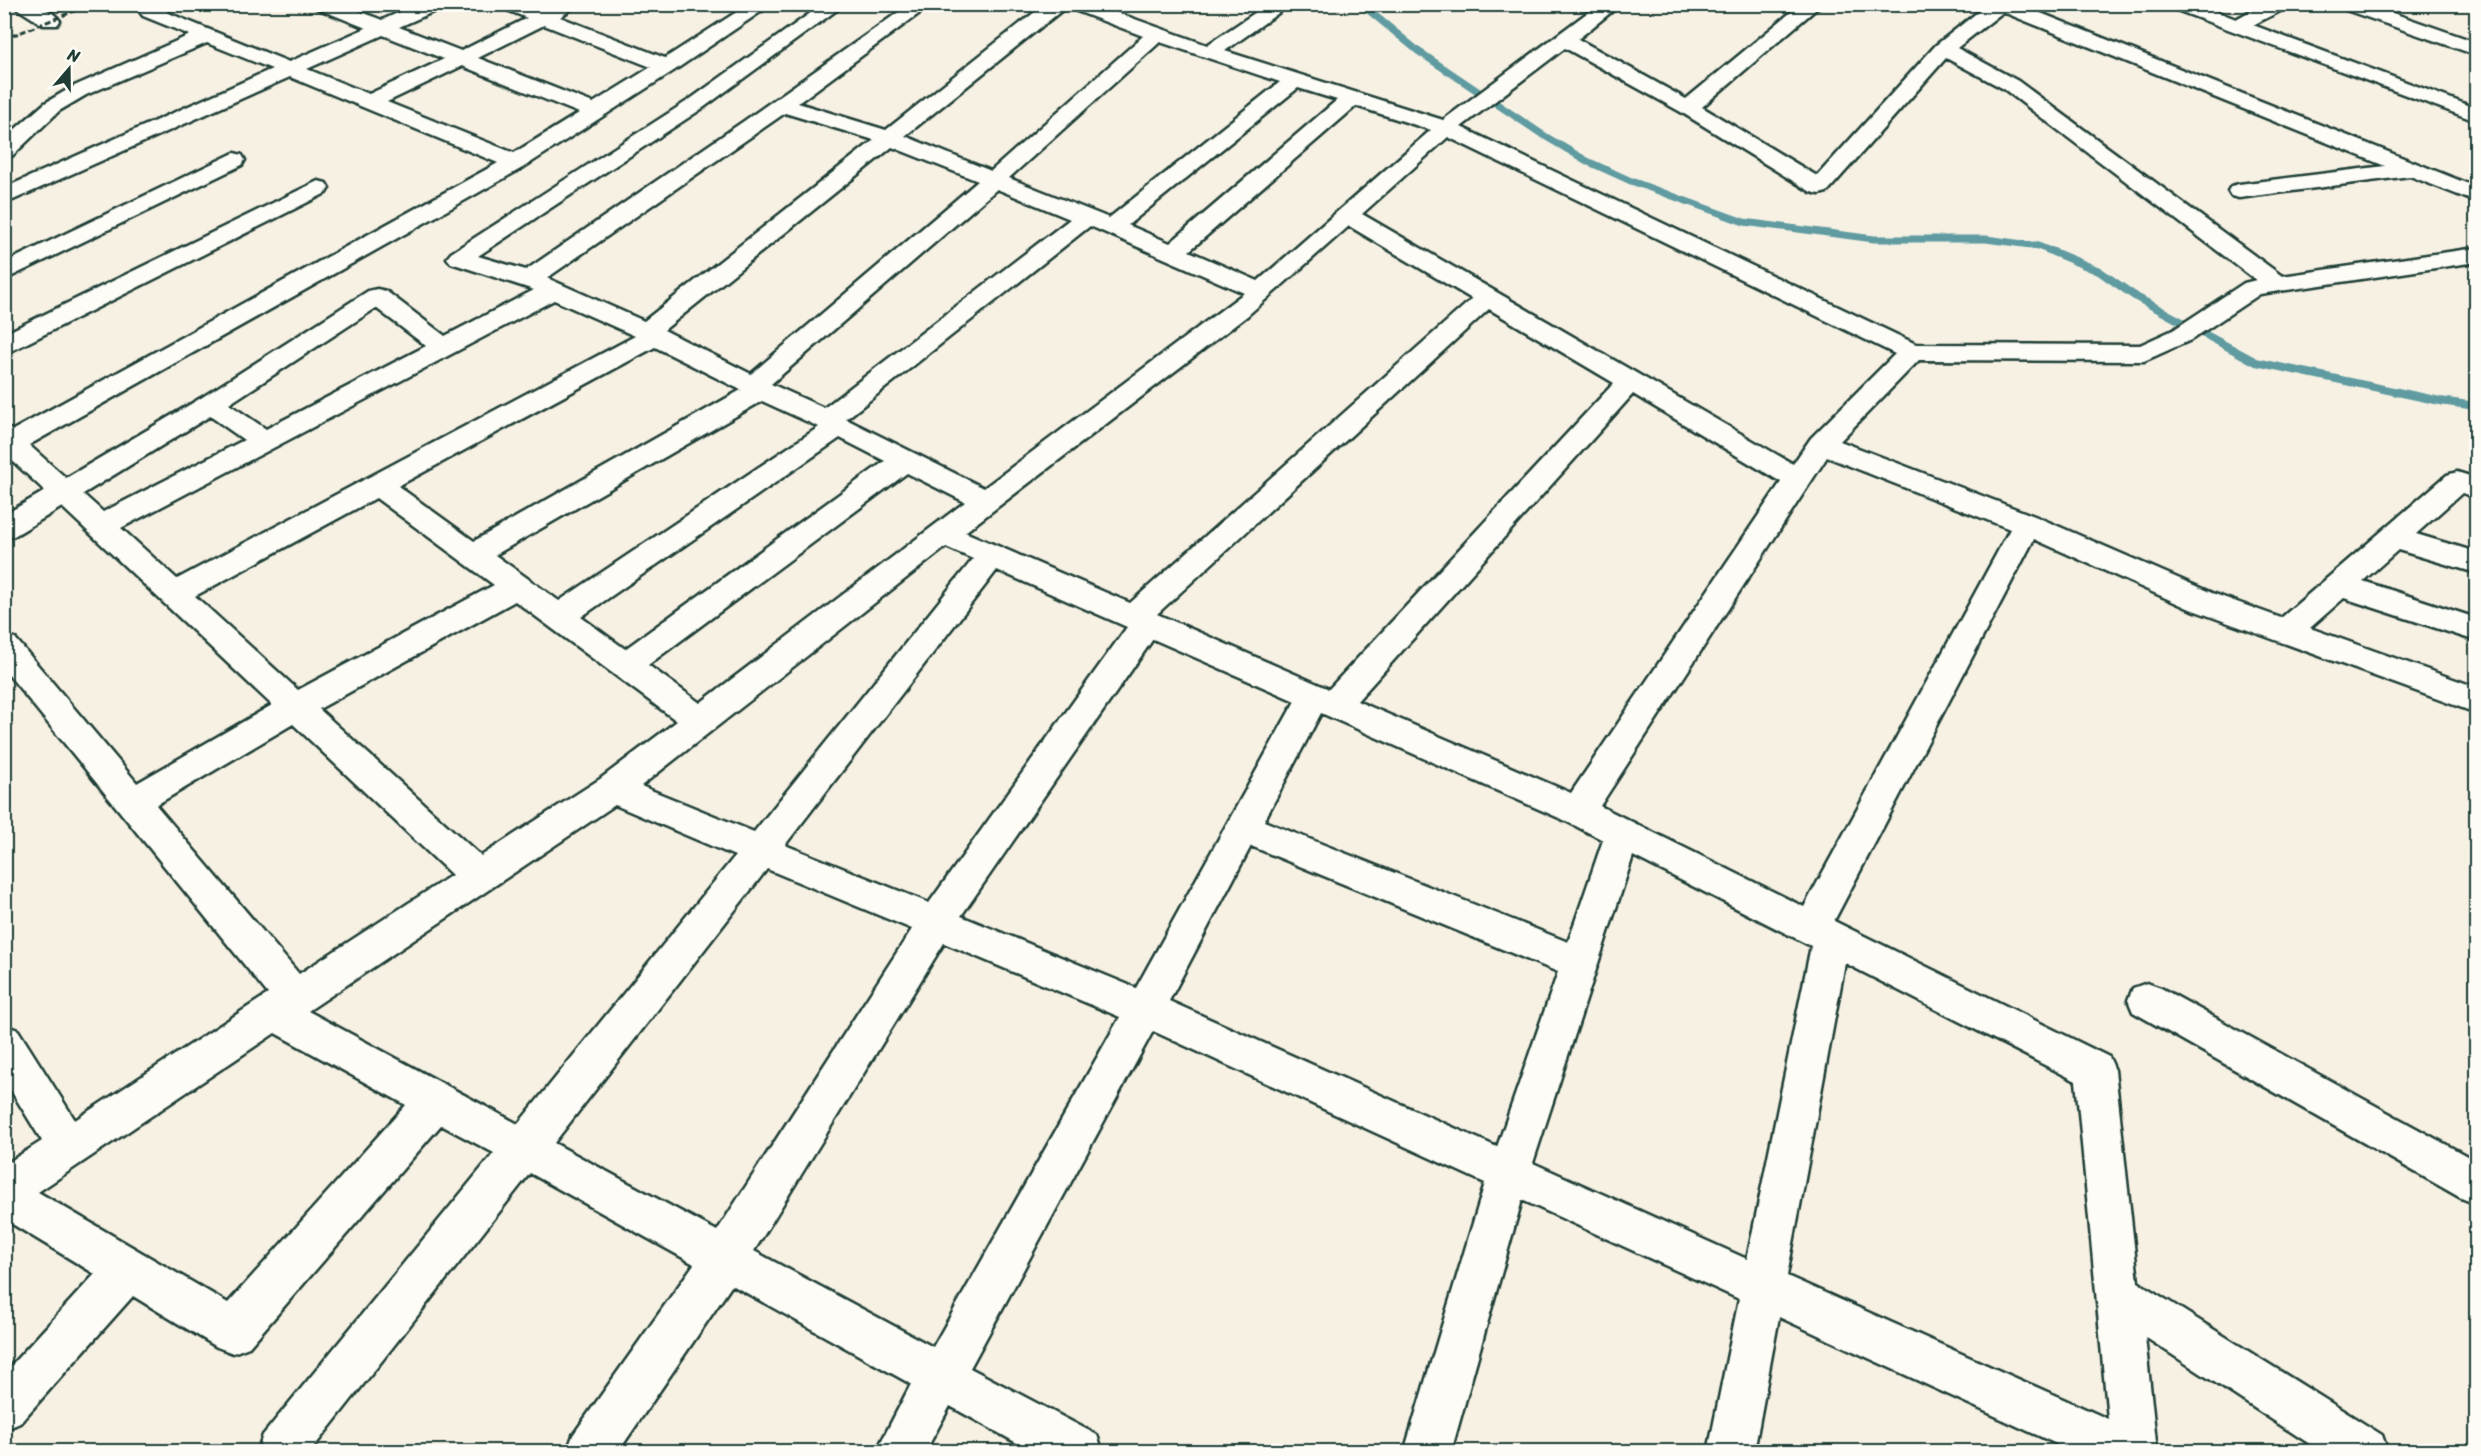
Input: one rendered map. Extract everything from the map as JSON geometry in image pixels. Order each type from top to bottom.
[{"type":"street","points":[[19,4],[50,21]]},
{"type":"street","points":[[168,4],[150,12],[516,162]]},
{"type":"street","points":[[322,4],[596,112]]},
{"type":"street","points":[[4,197],[435,4]]},
{"type":"street","points":[[509,4],[668,66]]},
{"type":"street","points":[[370,102],[461,60],[570,4]]},
{"type":"street","points":[[650,93],[668,66],[763,4]]},
{"type":"street","points":[[836,4],[706,106],[459,258],[529,279],[555,290],[833,423],[986,501]]},
{"type":"street","points":[[889,4],[919,7]]},
{"type":"street","points":[[174,594],[650,334],[1058,4]]},
{"type":"street","points":[[1073,4],[1112,16],[1156,35],[1209,53],[1353,98],[1458,118],[1912,352],[2144,353],[2182,335],[2253,288],[2476,255]]},
{"type":"street","points":[[1112,16],[1131,4]]},
{"type":"street","points":[[1209,53],[1282,4]]},
{"type":"street","points":[[4,1190],[612,789],[986,501],[1238,311],[1458,118],[1612,4]]},
{"type":"street","points":[[1688,108],[1813,4]]},
{"type":"street","points":[[2178,4],[2476,115]]},
{"type":"street","points":[[2237,26],[2279,4]]},
{"type":"street","points":[[2348,4],[2476,49]]},
{"type":"street","points":[[1565,40],[1688,108],[1820,187],[1943,49],[2000,5],[2476,195]]},
{"type":"street","points":[[529,279],[762,120],[919,7]]},
{"type":"street","points":[[4,151],[52,107],[79,91],[208,35]]},
{"type":"street","points":[[472,555],[757,388],[1156,35]]},
{"type":"street","points":[[1943,49],[2011,85],[2277,284]]},
{"type":"street","points":[[1112,227],[1295,80]]},
{"type":"street","points":[[479,877],[8,440],[516,162],[596,112],[650,93],[706,106]]},
{"type":"street","points":[[1172,254],[1353,98]]},
{"type":"street","points":[[782,105],[890,138],[1112,227],[1261,291]]},
{"type":"street","points":[[740,114],[762,120]]},
{"type":"street","points":[[4,273],[234,160]]},
{"type":"street","points":[[2239,191],[2412,170]]},
{"type":"street","points":[[4,344],[318,188]]},
{"type":"street","points":[[1347,215],[1798,479]]},
{"type":"street","points":[[558,617],[833,423],[1087,217]]},
{"type":"street","points":[[101,526],[555,290]]},
{"type":"street","points":[[4,528],[210,404],[376,296],[444,348]]},
{"type":"street","points":[[590,1452],[724,1259],[936,923],[1141,620],[1488,297]]},
{"type":"street","points":[[1578,811],[1821,444],[1912,352]]},
{"type":"street","points":[[899,1452],[1244,828],[1324,701],[1630,381]]},
{"type":"street","points":[[210,404],[265,441]]},
{"type":"street","points":[[1821,444],[2027,524],[2201,601],[2476,700]]},
{"type":"street","points":[[624,666],[904,461]]},
{"type":"street","points":[[2286,632],[2457,482],[2476,488]]},
{"type":"street","points":[[377,485],[700,721]]},
{"type":"street","points":[[1731,1452],[1764,1287],[1822,933],[2027,524]]},
{"type":"street","points":[[943,534],[1578,811],[2095,1070],[2134,1452]]},
{"type":"street","points":[[2393,538],[2476,563]]},
{"type":"street","points":[[279,1452],[525,1150],[762,851],[992,555]]},
{"type":"street","points":[[2340,585],[2476,630]]},
{"type":"street","points":[[133,802],[295,707],[516,586]]},
{"type":"street","points":[[4,646],[133,802],[284,1005],[436,1101],[1080,1452]]},
{"type":"street","points":[[612,789],[1145,1010],[2128,1452]]},
{"type":"street","points":[[1244,828],[1580,963]]},
{"type":"street","points":[[1426,1452],[1509,1172],[1623,834]]},
{"type":"street","points":[[2147,1000],[2476,1183]]},
{"type":"street","points":[[4,1043],[69,1148]]},
{"type":"street","points":[[4,1195],[232,1331],[436,1101]]},
{"type":"street","points":[[4,1407],[129,1269]]},
{"type":"street","points":[[2118,1294],[2365,1452]]},
{"type":"waterway","points":[[1361,4],[1418,51],[1543,135],[1587,161],[1631,181],[1744,222],[1874,239],[1986,239],[2038,246],[2055,253]]},
{"type":"waterway","points":[[2051,251],[2099,271],[2136,297],[2256,362],[2440,401],[2476,406]]},
{"type":"railway","points":[[4,39],[92,4]]}]
